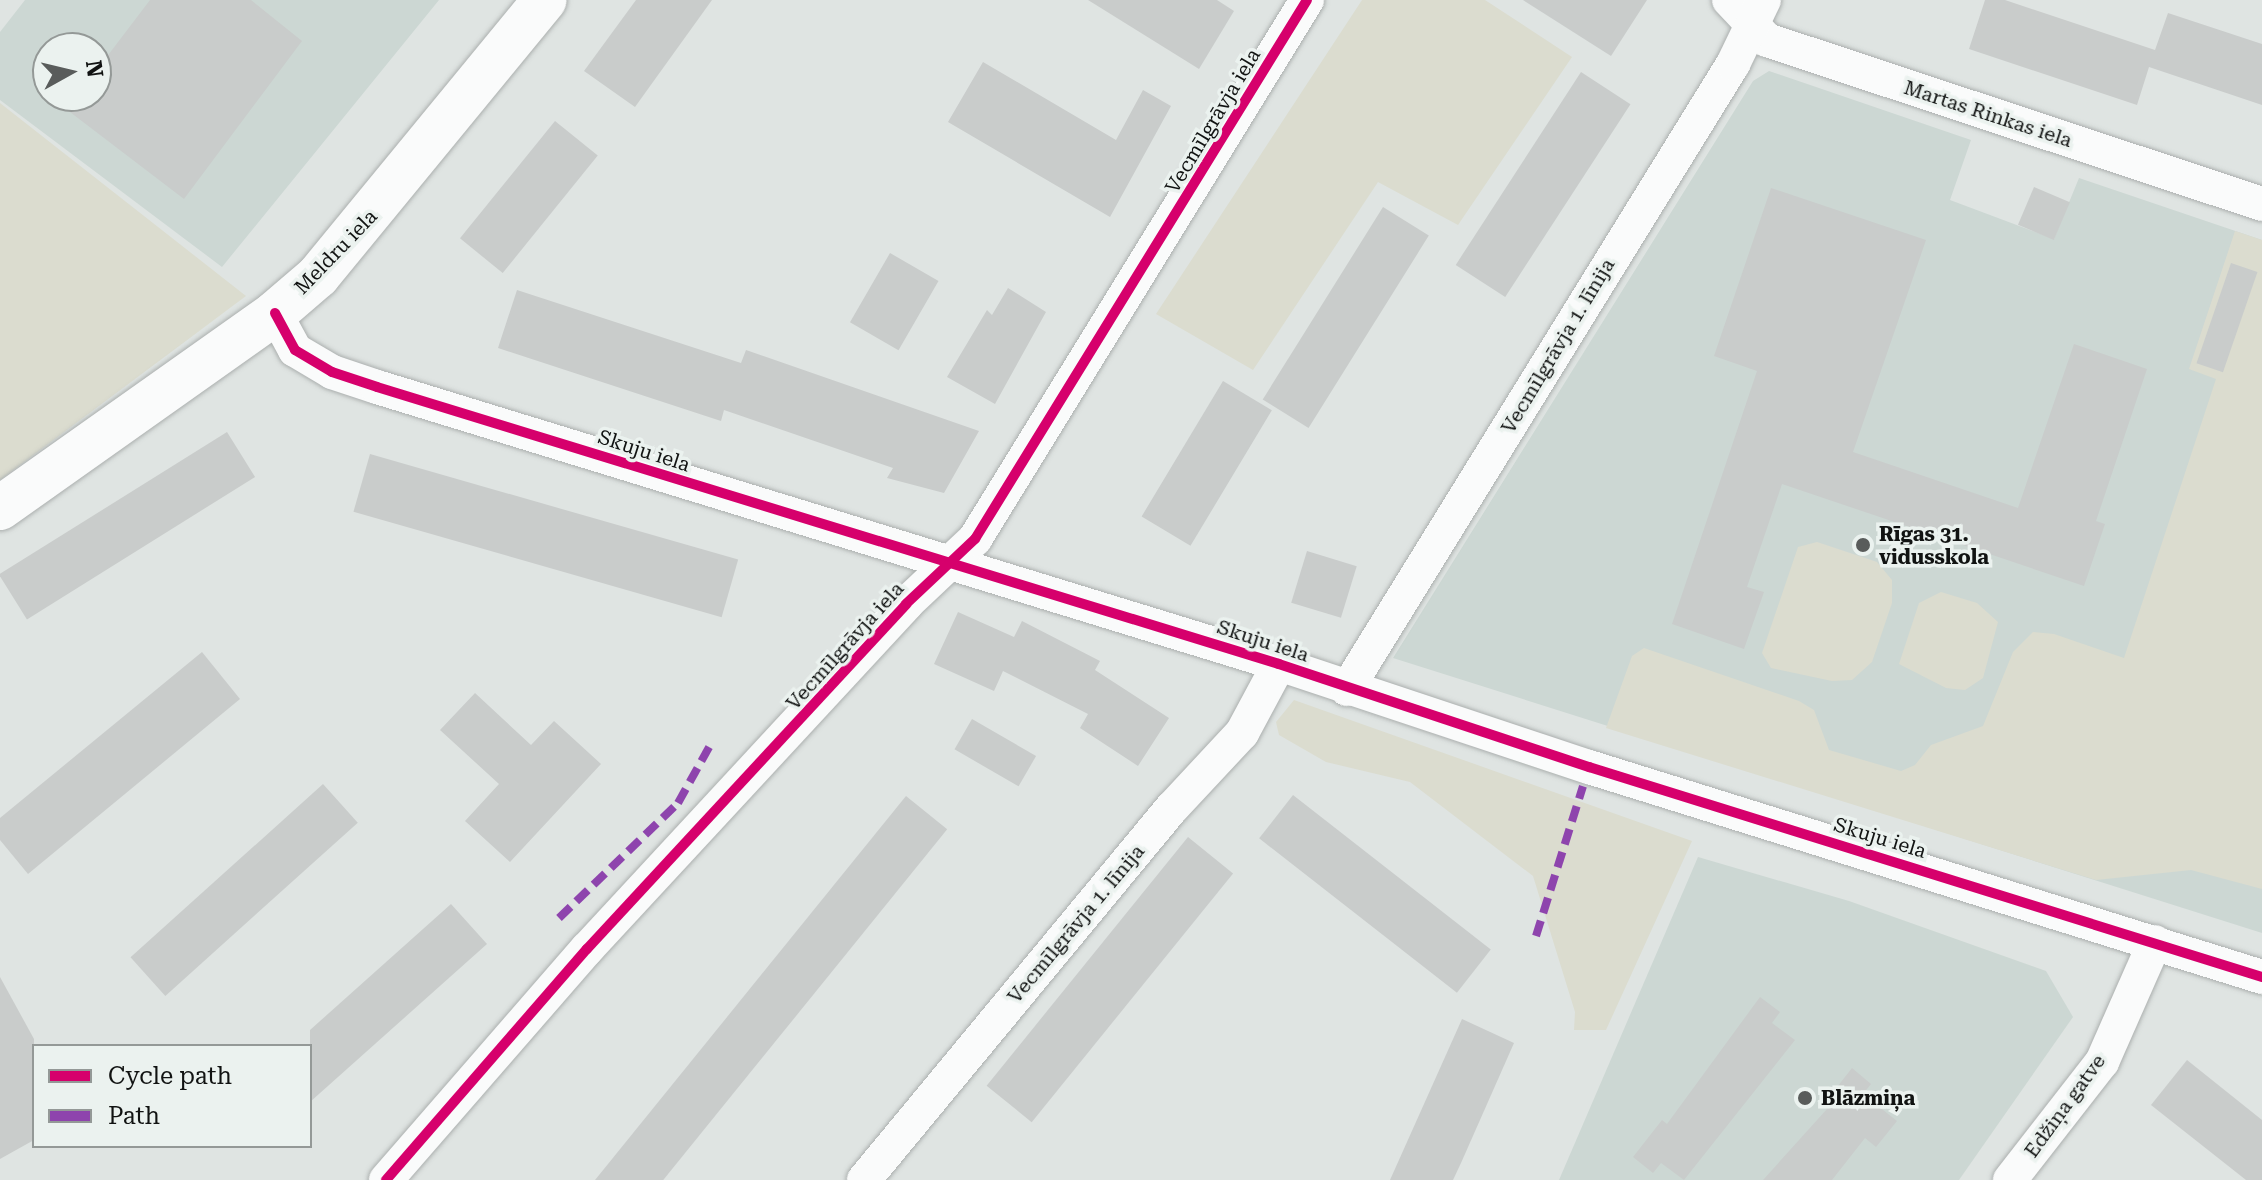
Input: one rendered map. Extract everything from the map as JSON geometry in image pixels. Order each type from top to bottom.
[{"type":"street","name":"Meldru iela","points":[[0,508],[275,313],[351,241],[545,0]]},
{"type":"street","name":"Vecmīlgrāvja iela","points":[[386,1180],[587,949],[946,562],[975,539],[1307,0]]},
{"type":"street","name":"Martas Rinkas iela","points":[[1729,0],[1758,12],[1767,40],[2262,204]]},
{"type":"street","name":"Vecmīlgrāvja 1. līnija","points":[[1347,689],[1758,12]]},
{"type":"street","name":"Skuju iela","points":[[275,313],[295,350],[332,372],[1279,664],[1347,689],[2262,977]]},
{"type":"street","name":"Vecmīlgrāvja 1. līnija","points":[[864,1180],[1172,808],[1242,733],[1279,664]]},
{"type":"street","name":"Edžiņa gatve","points":[[2010,1180],[2102,1062],[2155,942]]},
{"type":"shaded area","points":[[25,0],[439,0],[222,267],[0,100],[0,32]]},
{"type":"shaded area","points":[[1362,0],[1485,0],[1572,57],[1458,225],[1378,182],[1253,370],[1156,314]]},
{"type":"shaded area","name":"Rīgas 31. vidusskola","points":[[1769,71],[1971,140],[1950,200],[2054,239],[2079,178],[2262,240],[2262,933],[1393,658],[1753,81]]},
{"type":"shaded area","points":[[0,103],[246,296],[0,480]]},
{"type":"shaded area","points":[[2235,231],[2262,240],[2262,889],[2191,870],[2096,880],[1606,728],[1632,656],[1644,648],[1799,701],[1814,710],[1829,750],[1901,771],[1915,765],[1931,745],[1983,726],[2013,652],[2033,632],[2054,634],[2124,658],[2216,379],[2189,369]]},
{"type":"shaded area","points":[[1817,542],[1877,562],[1892,580],[1892,603],[1872,662],[1852,680],[1832,681],[1771,668],[1762,653],[1798,547]]},
{"type":"shaded area","points":[[1941,592],[1977,603],[1998,622],[1983,678],[1965,690],[1946,688],[1899,664],[1919,603]]},
{"type":"shaded area","points":[[1294,700],[1692,841],[1606,1030],[1574,1030],[1575,1012],[1533,876],[1410,782],[1326,762],[1279,735],[1276,722]]},
{"type":"shaded area","name":"Blāzmiņa","points":[[1698,857],[1849,901],[2046,971],[2073,1017],[1959,1180],[1559,1180]]},
{"type":"building","points":[[150,0],[251,0],[302,41],[184,199],[70,112],[112,112],[112,50]]},
{"type":"building","points":[[636,0],[712,0],[635,107],[584,71]]},
{"type":"building","points":[[1088,0],[1217,0],[1234,11],[1199,69]]},
{"type":"building","points":[[1523,0],[1647,0],[1611,56]]},
{"type":"building","points":[[1985,0],[2005,0],[2155,50],[2168,13],[2262,44],[2262,105],[2149,67],[2137,105],[1969,49]]},
{"type":"building","points":[[983,62],[1116,140],[1143,90],[1171,106],[1110,217],[948,122]]},
{"type":"building","points":[[1581,72],[1630,104],[1505,297],[1456,265]]},
{"type":"building","points":[[555,121],[598,156],[503,273],[460,238]]},
{"type":"building","points":[[2034,187],[2070,202],[2054,240],[2018,225]]},
{"type":"building","points":[[1771,188],[1926,240],[1853,452],[2018,508],[2074,344],[2147,369],[2096,521],[2105,524],[2084,586],[1782,484],[1747,587],[1764,592],[1744,649],[1672,624],[1757,371],[1714,356]]},
{"type":"building","points":[[1383,207],[1429,236],[1309,428],[1263,400]]},
{"type":"building","points":[[890,253],[938,281],[898,350],[850,322]]},
{"type":"building","points":[[2231,263],[2257,272],[2223,372],[2196,363]]},
{"type":"building","points":[[1008,288],[1046,312],[995,404],[947,377],[987,310],[992,315]]},
{"type":"building","points":[[517,290],[741,363],[746,350],[979,431],[944,493],[887,478],[893,468],[724,410],[721,421],[498,348]]},
{"type":"building","points":[[1223,381],[1272,410],[1190,546],[1142,516]]},
{"type":"building","points":[[227,432],[255,477],[27,619],[0,574]]},
{"type":"building","points":[[370,454],[738,560],[722,617],[353,512]]},
{"type":"building","points":[[1307,551],[1357,566],[1341,618],[1291,603]]},
{"type":"building","points":[[958,612],[1014,637],[1022,621],[1100,661],[1095,670],[1169,718],[1138,766],[1080,728],[1088,714],[1003,671],[994,691],[934,664]]},
{"type":"building","points":[[202,652],[240,699],[28,874],[0,840],[0,818]]},
{"type":"building","points":[[475,693],[531,745],[554,721],[601,764],[510,862],[465,821],[499,784],[440,730]]},
{"type":"building","points":[[972,719],[1036,756],[1019,786],[954,749]]},
{"type":"building","points":[[323,784],[358,823],[165,996],[131,957]]},
{"type":"building","points":[[1293,795],[1491,950],[1457,993],[1259,838]]},
{"type":"building","points":[[906,796],[947,829],[663,1180],[595,1180]]},
{"type":"building","points":[[1188,837],[1233,874],[1032,1122],[987,1086]]},
{"type":"building","points":[[451,904],[487,944],[312,1100],[310,1030]]},
{"type":"building","points":[[0,977],[34,1044],[32,1141],[0,1159]]},
{"type":"building","points":[[1760,997],[1780,1012],[1772,1023],[1795,1040],[1684,1180],[1661,1163],[1653,1173],[1633,1157],[1662,1120],[1667,1124]]},
{"type":"building","points":[[1462,1019],[1514,1043],[1461,1163],[1453,1180],[1390,1180]]},
{"type":"building","points":[[2187,1060],[2262,1120],[2262,1180],[2246,1180],[2151,1105]]},
{"type":"building","points":[[1852,1068],[1871,1084],[1863,1094],[1897,1121],[1876,1147],[1865,1138],[1832,1180],[1763,1180],[1827,1109],[1823,1105]]},
{"type":"marked path","points":[[559,918],[678,803],[713,740]]},
{"type":"marked path","points":[[1536,936],[1583,786]]},
{"type":"cycle path","points":[[386,1180],[587,949],[906,604],[975,539],[1307,0]]},
{"type":"cycle path","points":[[275,313],[295,350],[332,372],[1279,664],[1589,767],[2262,977]]},
{"type":"place","name":"Rīgas 31. vidusskola","points":[[1863,545]]},
{"type":"place","name":"Blāzmiņa","points":[[1805,1098]]}]
